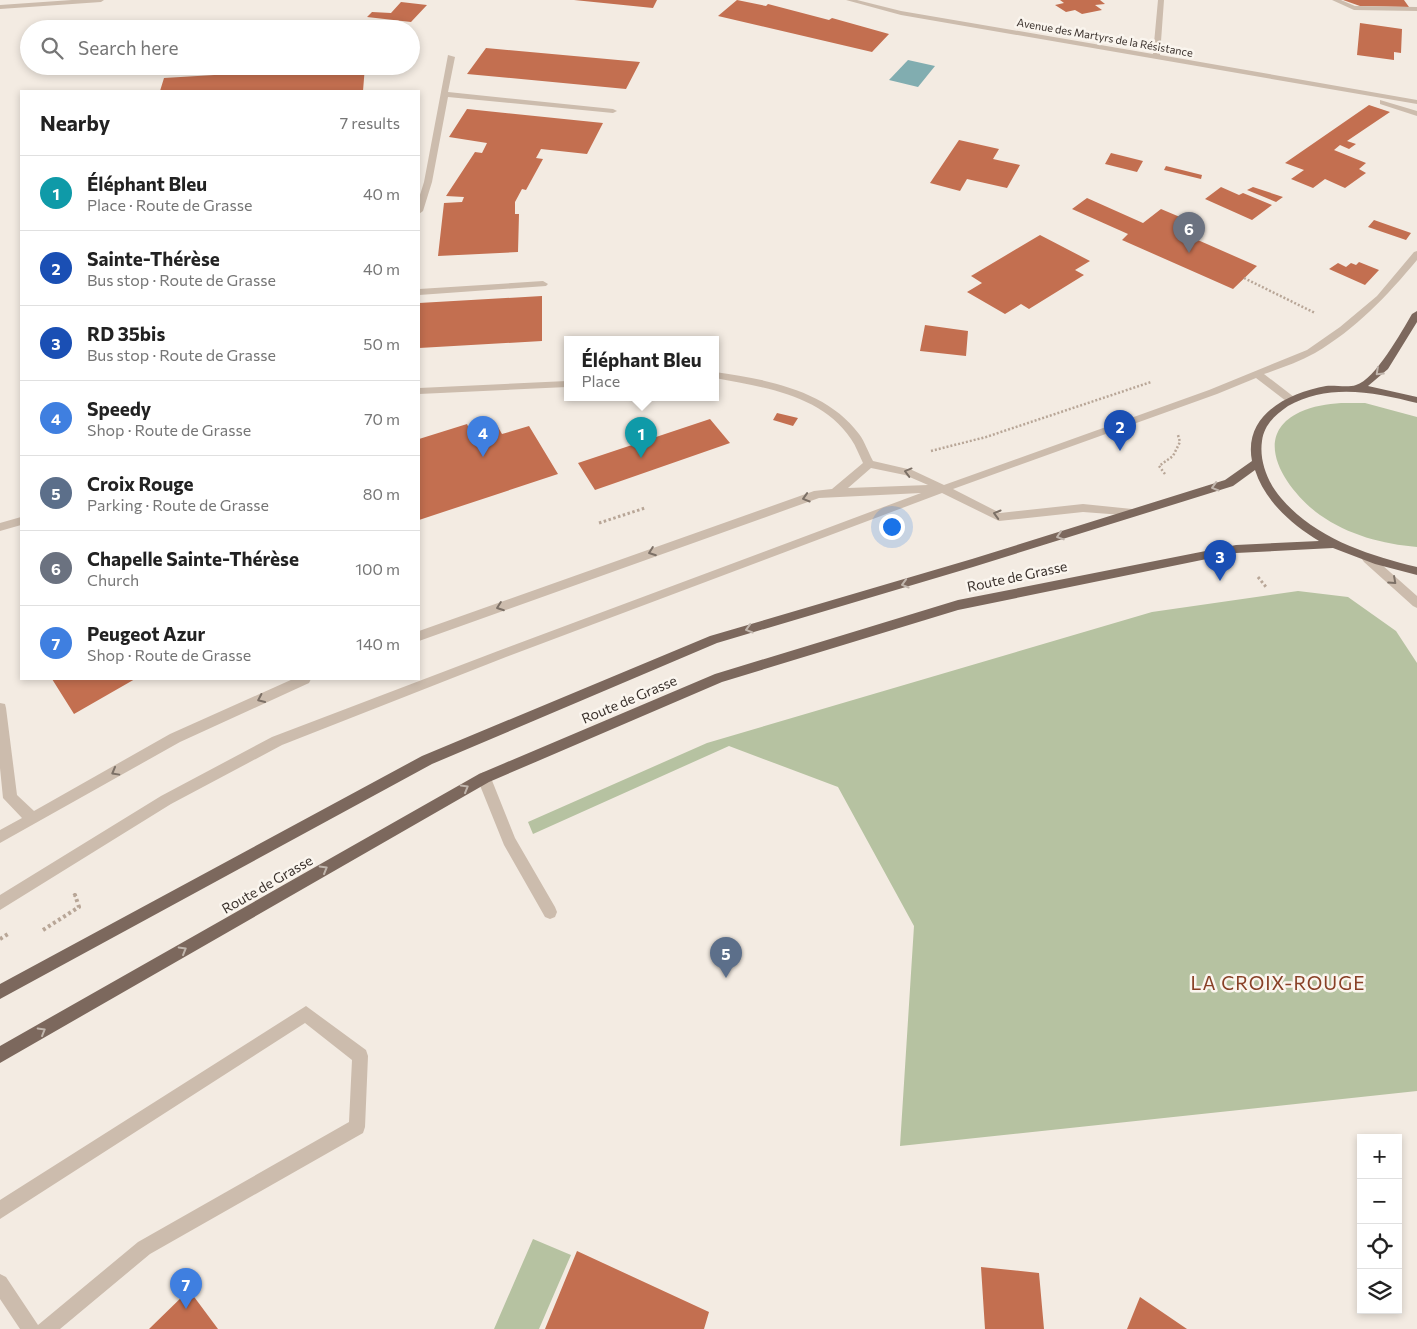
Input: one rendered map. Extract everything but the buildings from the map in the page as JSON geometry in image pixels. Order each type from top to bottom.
[{"type":"main road","points":[[1360,388],[1383,369],[1417,314]]},
{"type":"main road","points":[[1417,400],[1397,394],[1360,388],[1322,390],[1290,399],[1268,415],[1256,437],[1256,463],[1265,484],[1282,505],[1305,526],[1333,544],[1368,559],[1417,571]]},
{"type":"main road","name":"Route de Grasse","points":[[0,992],[393,779],[445,753],[714,639],[973,563],[1229,483],[1256,463]]},
{"type":"main road","name":"Route de Grasse","points":[[0,1055],[484,778],[719,678],[958,605],[1154,564],[1236,550],[1333,544]]},
{"type":"street","points":[[0,7],[100,0]]},
{"type":"street","name":"Avenue des Martyrs de la Résistance","points":[[849,0],[902,13],[1417,102]]},
{"type":"street","points":[[1156,58],[1161,0]]},
{"type":"street","points":[[1335,0],[1354,8],[1417,8]]},
{"type":"street","points":[[420,208],[428,182],[451,57]]},
{"type":"street","name":"Avenue des Martyrs de la Résistance","points":[[1357,93],[1417,114]]},
{"type":"street","points":[[444,94],[613,111]]},
{"type":"street","points":[[0,903],[166,800],[277,741],[943,489],[1065,447],[1310,352],[1343,330],[1380,298],[1417,254]]},
{"type":"street","points":[[420,292],[543,284]]},
{"type":"street","points":[[1256,373],[1290,399]]},
{"type":"street","points":[[719,376],[800,394],[834,414],[855,437],[869,464]]},
{"type":"street","points":[[420,391],[564,384]]},
{"type":"street","points":[[869,464],[912,472],[999,517],[1083,508],[1132,513]]},
{"type":"street","points":[[835,492],[869,464]]},
{"type":"street","points":[[420,636],[818,494],[895,488],[943,489]]},
{"type":"street","points":[[0,527],[20,521]]},
{"type":"street","points":[[1368,559],[1417,603]]},
{"type":"street","points":[[0,837],[175,738],[303,680]]},
{"type":"street","points":[[0,708],[10,798],[32,818]]},
{"type":"street","points":[[484,778],[509,840],[550,912]]},
{"type":"street","points":[[0,1210],[306,1014],[360,1056],[356,1128],[144,1248],[46,1329]]},
{"type":"street","points":[[0,1283],[31,1329]]},
{"type":"path","points":[[1244,278],[1317,314]]},
{"type":"path","points":[[929,451],[957,446],[1132,387]]},
{"type":"path","points":[[1168,477],[1159,466],[1174,456],[1180,442],[1177,433]]},
{"type":"path","points":[[599,524],[645,508]]},
{"type":"path","points":[[40,932],[79,907],[75,895],[67,900]]},
{"type":"path","points":[[0,939],[17,929]]},
{"type":"green space","points":[[1341,403],[1365,403],[1417,417],[1417,547],[1379,541],[1354,533],[1331,522],[1320,515],[1296,493],[1278,465],[1275,450],[1276,436],[1284,423],[1305,410]]},
{"type":"green space","points":[[1298,591],[1348,597],[1396,631],[1417,663],[1417,1091],[900,1146],[914,926],[838,787],[729,746],[533,834],[528,822],[707,743],[1152,612]]},
{"type":"green space","points":[[533,1239],[571,1255],[539,1329],[494,1329]]},
{"type":"water","points":[[908,60],[935,66],[918,87],[889,80]]},
{"type":"place","name":"Chapelle Sainte-Thérèse","points":[[1189,253]]},
{"type":"place","name":"Sainte-Thérèse","points":[[1120,451]]},
{"type":"place","name":"Speedy","points":[[483,457]]},
{"type":"place","name":"Éléphant Bleu","points":[[641,458]]},
{"type":"place","name":"RD 35bis","points":[[1220,581]]},
{"type":"place","name":"Croix Rouge","points":[[726,978]]},
{"type":"place","name":"Peugeot Azur","points":[[186,1309]]},
{"type":"district","name":"LA CROIX-ROUGE","points":[[1278,982]]}]
